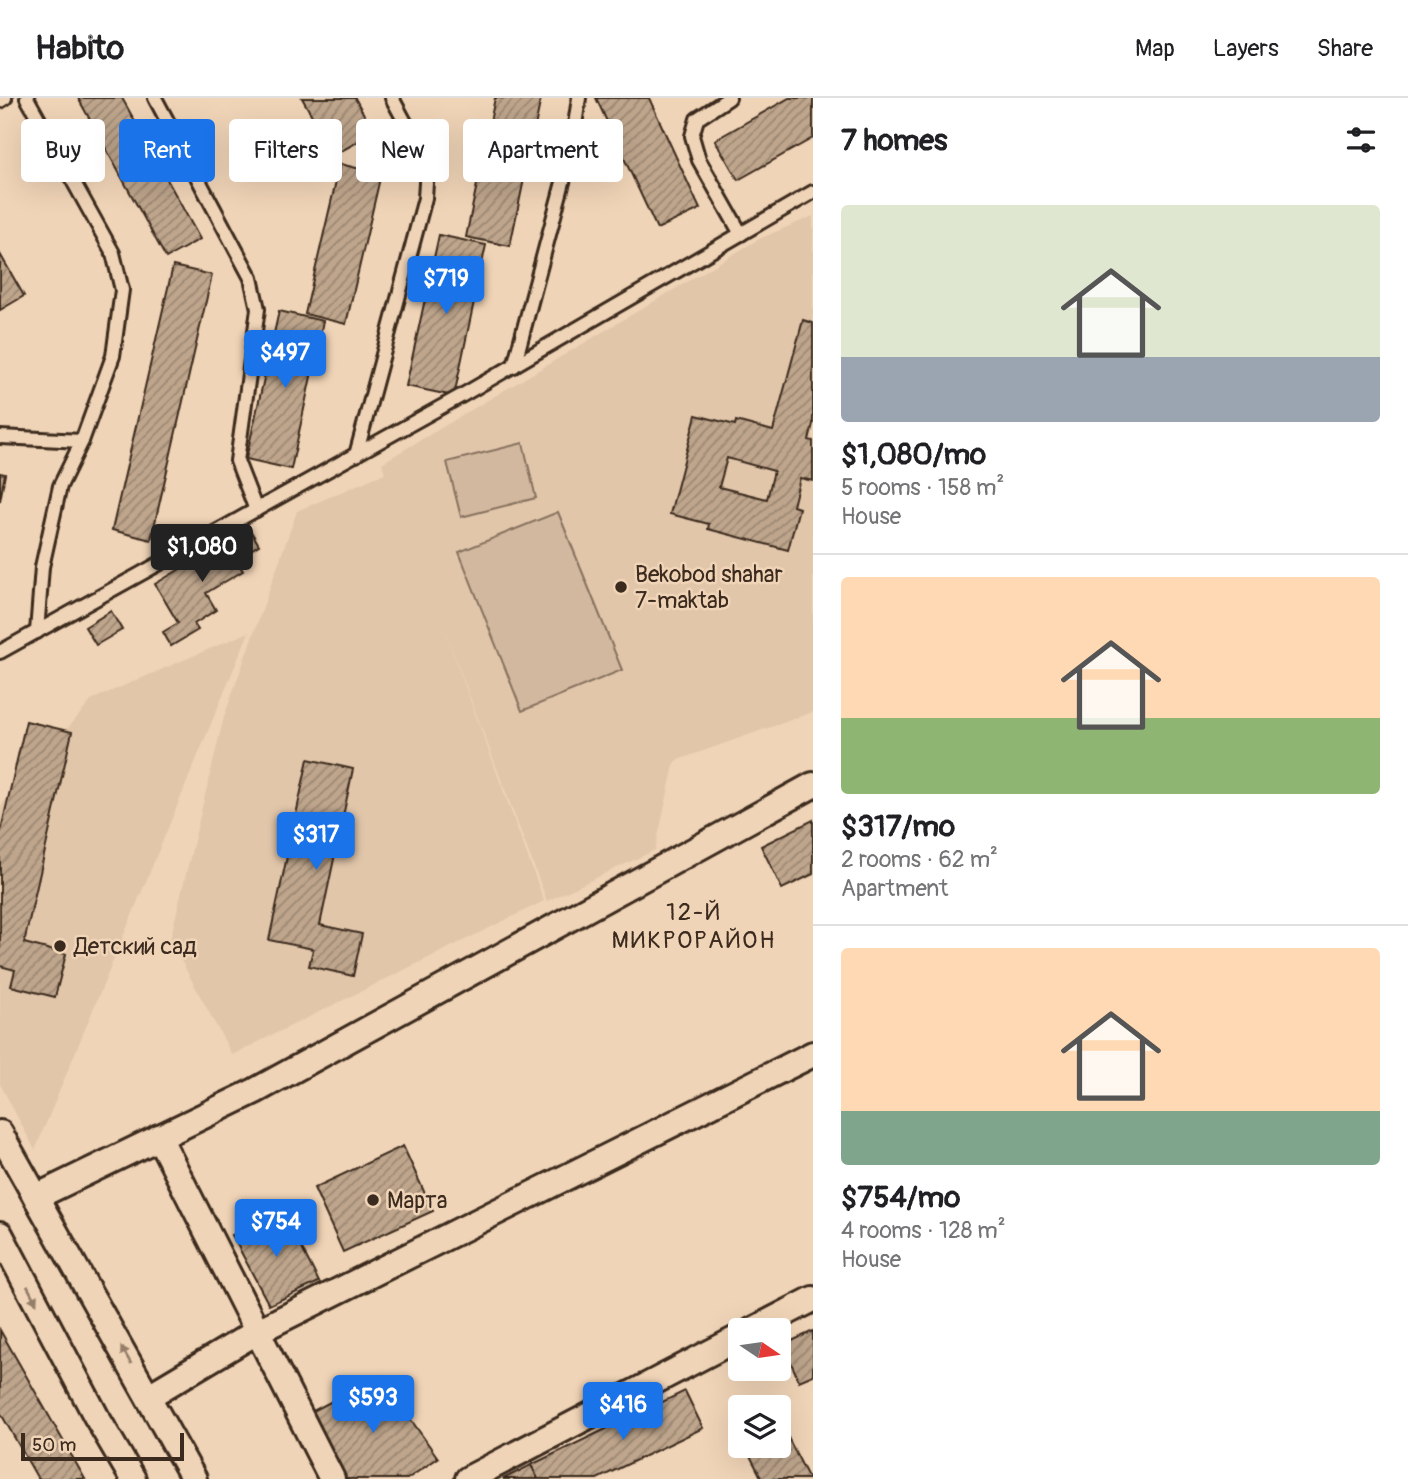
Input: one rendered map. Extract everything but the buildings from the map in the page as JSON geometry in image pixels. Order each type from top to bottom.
[{"type":"street","points":[[36,1197],[255,1091],[813,786]]},
{"type":"street","points":[[149,1396],[258,1331],[813,1054]]},
{"type":"street","points":[[0,1133],[194,1479]]},
{"type":"street","points":[[159,1137],[332,1479]]},
{"type":"street","points":[[0,1234],[96,1416],[133,1479]]},
{"type":"street","points":[[776,1318],[813,1299]]},
{"type":"street","points":[[468,1479],[728,1343]]},
{"type":"lane","points":[[0,101],[5,98]]},
{"type":"lane","points":[[27,98],[113,253],[122,290],[113,356],[82,441],[60,486],[42,568],[37,632]]},
{"type":"lane","points":[[155,98],[251,278],[258,309],[237,461],[256,510]]},
{"type":"lane","points":[[356,454],[425,198],[427,168],[392,98]]},
{"type":"lane","points":[[514,366],[571,152],[579,98]]},
{"type":"lane","points":[[729,98],[697,119],[692,136],[699,160],[741,234]]},
{"type":"lane","points":[[0,652],[514,366],[813,192]]},
{"type":"lane","points":[[0,437],[82,441]]},
{"type":"shaded area","points":[[813,216],[813,712],[675,761],[655,850],[547,901],[440,618],[544,901],[232,1055],[170,940],[224,717],[297,511],[385,473],[382,463],[759,239]]},
{"type":"shaded area","points":[[523,443],[536,498],[461,517],[447,462]]},
{"type":"shaded area","points":[[558,512],[622,670],[522,711],[459,552]]},
{"type":"shaded area","name":"Детский сад","points":[[249,632],[35,1150],[0,1084],[0,807],[93,699]]},
{"type":"place","name":"Bekobod shahar 7-maktab","points":[[621,587]]},
{"type":"place","name":"Детский сад","points":[[60,946]]},
{"type":"place","name":"Марта","points":[[373,1200]]},
{"type":"district","name":"12-Й МИКРОРАЙОН","points":[[694,926]]}]
